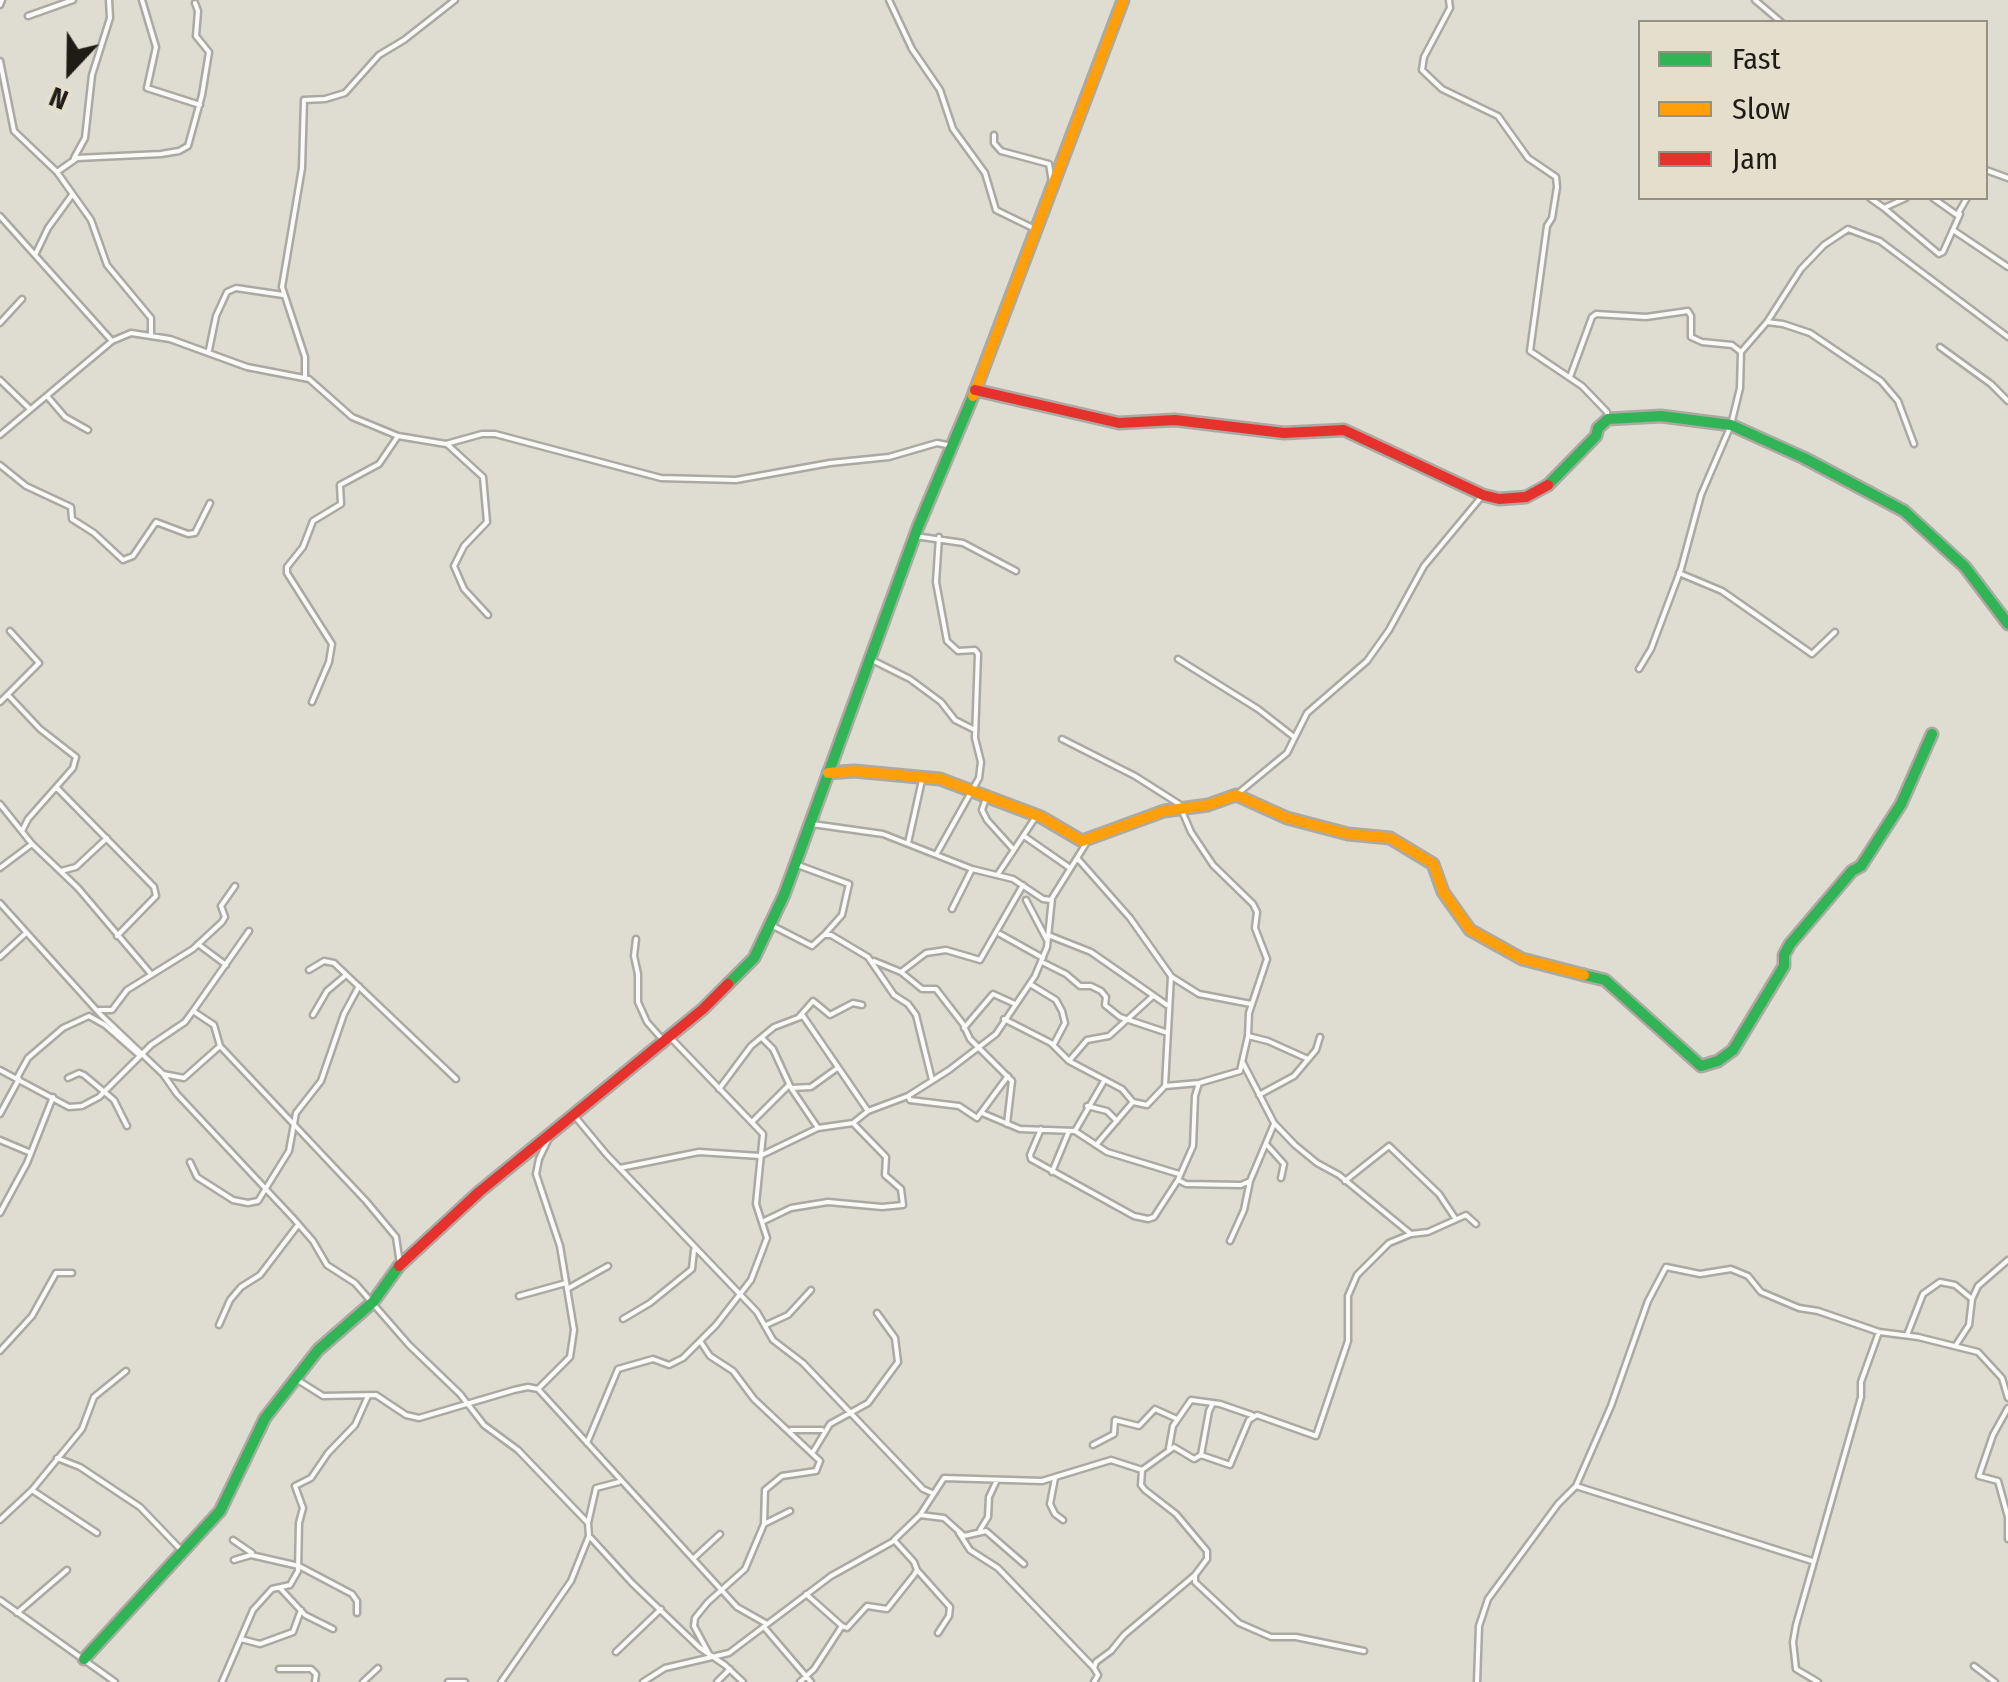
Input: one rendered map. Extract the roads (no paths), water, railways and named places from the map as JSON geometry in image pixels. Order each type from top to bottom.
[{"type":"street","points":[[28,16],[72,0]]},
{"type":"street","points":[[57,172],[72,161],[84,138],[92,75],[110,18],[109,0]]},
{"type":"street","points":[[142,0],[156,47],[147,88],[200,105]]},
{"type":"street","points":[[305,378],[306,357],[283,295],[302,168],[304,100],[345,93],[380,54],[455,0]]},
{"type":"street","points":[[889,0],[912,50],[940,90],[953,129],[985,173],[996,210],[1035,230]]},
{"type":"street","points":[[84,1659],[220,1511],[259,1428],[318,1350],[373,1302],[400,1265],[479,1192],[665,1037],[703,1010],[751,962],[771,925],[795,864],[915,536],[975,390],[1123,0]]},
{"type":"street","points":[[975,390],[1119,422],[1175,420],[1284,434],[1344,430],[1483,495],[1516,499],[1542,490],[1589,444],[1608,419],[1607,412],[1570,377],[1532,355],[1530,347],[1557,180],[1554,174],[1528,158],[1498,116],[1442,89],[1422,70],[1424,56],[1450,8],[1449,0]]},
{"type":"street","points":[[1754,0],[1779,20]]},
{"type":"street","points":[[72,161],[161,154],[185,148],[200,105],[209,52],[196,36],[195,3]]},
{"type":"street","points":[[0,62],[14,130],[57,172],[91,220],[108,265],[151,318],[151,334]]},
{"type":"street","points":[[994,135],[1001,151],[1049,164],[1052,187]]},
{"type":"street","points":[[36,253],[72,195]]},
{"type":"street","points":[[1873,200],[1937,254],[1943,252],[1966,200]]},
{"type":"street","points":[[1884,208],[1902,200]]},
{"type":"street","points":[[1935,200],[1954,215],[1960,214]]},
{"type":"street","points":[[0,216],[112,341]]},
{"type":"street","points":[[1639,669],[1645,664],[1679,573],[1698,504],[1731,426],[1740,388],[1741,352],[1824,245],[1848,229],[1880,241],[2008,338]]},
{"type":"street","points":[[1953,230],[2008,267]]},
{"type":"street","points":[[208,353],[226,292],[244,288],[283,295]]},
{"type":"street","points":[[0,323],[22,299]]},
{"type":"street","points":[[1570,377],[1596,314],[1646,317],[1688,311],[1691,337],[1732,345],[1741,352]]},
{"type":"street","points":[[1768,322],[1810,333],[1882,381],[1898,401],[1914,444]]},
{"type":"street","points":[[0,435],[112,341],[131,332],[151,334],[248,367],[305,378],[317,384],[352,417],[398,436],[446,444],[495,434],[661,478],[736,480],[889,457],[937,443],[952,446]]},
{"type":"street","points":[[1940,347],[2008,401]]},
{"type":"street","points":[[0,380],[31,410]]},
{"type":"street","points":[[48,396],[66,417],[88,430]]},
{"type":"street","points":[[1608,419],[1661,416],[1731,426],[1804,458],[1904,511],[1965,567],[1982,595],[2008,624]]},
{"type":"street","points":[[312,702],[329,662],[332,644],[287,573],[288,567],[304,547],[313,521],[341,504],[340,485],[384,460],[398,436]]},
{"type":"street","points":[[446,444],[483,476],[488,522],[464,546],[454,566],[464,590],[488,615]]},
{"type":"street","points":[[0,465],[26,486],[71,507],[72,519],[123,560],[133,556],[156,522],[195,533],[210,503]]},
{"type":"street","points":[[620,1168],[698,1152],[760,1156],[818,1128],[853,1123],[868,1111],[908,1096],[996,1034],[1042,960],[1048,942],[1051,900],[1088,841],[1164,811],[1236,795],[1287,752],[1307,713],[1367,660],[1390,630],[1424,566],[1483,495]]},
{"type":"street","points":[[915,536],[963,543],[1016,571]]},
{"type":"street","points":[[937,853],[981,768],[976,730],[978,654],[975,650],[958,651],[947,642],[936,582],[938,538]]},
{"type":"street","points":[[1679,573],[1722,591],[1812,654],[1835,632]]},
{"type":"street","points":[[0,702],[39,664],[10,631]]},
{"type":"street","points":[[870,659],[910,679],[941,702],[955,720],[976,730]]},
{"type":"street","points":[[1178,659],[1234,693],[1294,737]]},
{"type":"street","points":[[8,696],[40,729],[76,757],[73,768],[28,819],[22,832]]},
{"type":"street","points":[[1236,795],[1286,818],[1348,834],[1394,840],[1432,864],[1443,892],[1470,930],[1522,959],[1605,980],[1695,1062],[1709,1066],[1733,1050],[1784,966],[1784,954],[1790,944],[1852,871],[1861,866],[1906,796],[1932,734]]},
{"type":"street","points":[[1062,739],[1164,792],[1183,809],[1212,865],[1250,900],[1257,912],[1255,928],[1267,960],[1251,1004],[1243,1064],[1236,1074],[1199,1084],[1165,1086]]},
{"type":"street","points":[[828,773],[923,776],[987,796],[1088,841]]},
{"type":"street","points":[[908,843],[923,776]]},
{"type":"street","points":[[58,788],[128,857],[156,892],[117,936]]},
{"type":"street","points":[[987,796],[982,808],[984,815],[1014,850]]},
{"type":"street","points":[[0,804],[151,974]]},
{"type":"street","points":[[998,874],[1036,816]]},
{"type":"street","points":[[809,823],[870,830],[937,853],[972,870],[1024,884],[1043,899],[1051,900]]},
{"type":"street","points":[[1023,835],[1070,868]]},
{"type":"street","points":[[61,871],[76,867],[107,838]]},
{"type":"street","points":[[0,868],[32,844]]},
{"type":"street","points":[[1078,859],[1130,918],[1171,976],[1199,994],[1251,1004]]},
{"type":"street","points":[[771,925],[812,946],[842,915],[849,884],[795,864]]},
{"type":"street","points":[[952,909],[972,870]]},
{"type":"street","points":[[901,972],[926,953],[946,950],[980,960],[1024,884]]},
{"type":"street","points":[[99,1010],[112,1010],[126,990],[198,944],[224,920],[221,906],[236,886]]},
{"type":"street","points":[[1026,900],[1048,942]]},
{"type":"street","points":[[0,903],[142,1056]]},
{"type":"street","points":[[0,1070],[74,1108],[104,1092],[151,1045],[183,1024],[249,931]]},
{"type":"street","points":[[0,957],[27,932]]},
{"type":"street","points":[[998,933],[1080,986],[1101,991],[1106,1007],[1127,1020],[1166,1032]]},
{"type":"street","points":[[824,934],[901,972],[922,988],[936,989],[978,1047],[1008,1076],[1013,1090],[1007,1124]]},
{"type":"street","points":[[1048,935],[1091,952],[1167,1005]]},
{"type":"street","points":[[587,1443],[618,1369],[653,1359],[675,1364],[752,1280],[767,1232],[756,1204],[763,1134],[647,1022],[638,1002],[636,939]]},
{"type":"street","points":[[198,944],[226,965]]},
{"type":"street","points":[[309,970],[329,960],[456,1079]]},
{"type":"street","points":[[870,960],[894,995],[916,1015],[932,1080]]},
{"type":"street","points":[[312,1015],[327,992],[346,975]]},
{"type":"street","points":[[1004,1019],[1054,1045],[1069,1060],[1122,1090],[1134,1102],[1147,1105],[1165,1086],[1171,976]]},
{"type":"street","points":[[1030,984],[1056,1000],[1062,1010],[1065,1023],[1054,1045]]},
{"type":"street","points":[[190,1162],[197,1177],[233,1200],[253,1203],[290,1151],[298,1110],[320,1081],[358,986]]},
{"type":"street","points":[[964,1028],[991,995],[1016,1004]]},
{"type":"street","points":[[1069,1060],[1087,1040],[1104,1038],[1153,996]]},
{"type":"street","points":[[800,1018],[811,1001],[830,1015],[854,1003],[862,1006]]},
{"type":"street","points":[[193,1011],[214,1025],[220,1046],[396,1237],[400,1265]]},
{"type":"street","points":[[0,1114],[28,1058],[64,1028],[89,1016],[100,1021],[163,1074],[298,1224],[327,1266],[344,1274],[373,1302],[484,1425],[518,1450],[588,1523]]},
{"type":"street","points":[[719,1089],[751,1046],[774,1027],[806,1018],[868,1111]]},
{"type":"street","points":[[1248,1036],[1308,1059]]},
{"type":"street","points":[[1260,1095],[1294,1076],[1316,1050],[1320,1037]]},
{"type":"street","points":[[762,1038],[773,1049],[790,1086],[818,1128]]},
{"type":"street","points":[[163,1074],[184,1078],[220,1046]]},
{"type":"street","points":[[1243,1064],[1274,1124],[1310,1158],[1345,1180],[1411,1234]]},
{"type":"street","points":[[752,1122],[790,1086],[811,1088],[838,1068]]},
{"type":"street","points":[[68,1078],[81,1073],[116,1102],[127,1126]]},
{"type":"street","points":[[908,1096],[913,1101],[958,1106],[976,1118],[1008,1076]]},
{"type":"street","points":[[1052,1172],[1104,1080]]},
{"type":"street","points":[[1041,1129],[1030,1155],[1052,1172],[1142,1219],[1154,1217],[1180,1178],[1195,1138],[1195,1096],[1199,1084]]},
{"type":"street","points":[[0,1214],[53,1098]]},
{"type":"street","points":[[1096,1145],[1134,1102]]},
{"type":"street","points":[[1087,1106],[1107,1110],[1117,1120]]},
{"type":"street","points":[[982,1113],[1020,1129],[1072,1131],[1107,1152],[1180,1178],[1241,1185],[1250,1181]]},
{"type":"street","points":[[573,1114],[740,1294],[766,1325],[773,1340],[803,1363],[926,1492],[928,1502]]},
{"type":"street","points":[[764,1221],[791,1208],[828,1202],[902,1205],[905,1201],[901,1190],[884,1175],[886,1157],[853,1123]]},
{"type":"street","points":[[1230,1241],[1274,1124]]},
{"type":"street","points":[[538,1389],[570,1357],[574,1330],[560,1246],[536,1174],[551,1134]]},
{"type":"street","points":[[0,1140],[31,1153]]},
{"type":"street","points":[[1266,1145],[1284,1164],[1282,1178]]},
{"type":"street","points":[[1345,1180],[1388,1146],[1438,1194],[1456,1219]]},
{"type":"street","points":[[1094,1668],[1207,1559],[1207,1552],[1176,1514],[1141,1484],[1142,1470],[1169,1448],[1171,1430],[1191,1400],[1214,1403],[1316,1436],[1348,1340],[1348,1296],[1364,1265],[1390,1244],[1411,1234],[1428,1232],[1469,1216],[1476,1224]]},
{"type":"street","points":[[219,1325],[230,1300],[260,1274],[298,1224]]},
{"type":"street","points":[[622,1319],[692,1269],[696,1264],[693,1246]]},
{"type":"street","points":[[1956,1346],[1969,1325],[1972,1299],[1980,1283],[2008,1260]]},
{"type":"street","points":[[518,1296],[567,1286],[608,1266]]},
{"type":"street","points":[[1477,1682],[1479,1626],[1488,1599],[1558,1504],[1576,1486],[1611,1406],[1648,1301],[1666,1266],[1700,1274],[1724,1268],[1738,1270],[1764,1294],[1879,1332],[1982,1354],[2002,1378],[2008,1398]]},
{"type":"street","points":[[0,1351],[32,1316],[56,1272],[72,1272]]},
{"type":"street","points":[[1907,1336],[1923,1294],[1940,1282],[1955,1285],[1972,1299]]},
{"type":"street","points":[[766,1325],[788,1316],[811,1290]]},
{"type":"street","points":[[841,1415],[852,1414],[868,1404],[898,1362],[895,1338],[877,1313]]},
{"type":"street","points":[[1818,1682],[1798,1672],[1794,1654],[1796,1625],[1861,1397],[1861,1382],[1879,1332]]},
{"type":"street","points":[[700,1341],[710,1356],[733,1371],[754,1399],[821,1465],[816,1471],[782,1476],[764,1490],[764,1524],[745,1568],[708,1602],[694,1622],[712,1657]]},
{"type":"street","points":[[0,1520],[32,1490],[86,1424],[94,1397],[126,1371]]},
{"type":"street","points":[[296,1379],[323,1396],[383,1397],[411,1417],[430,1416],[528,1387],[538,1389],[722,1591],[765,1626],[808,1680]]},
{"type":"street","points":[[222,1682],[246,1622],[272,1589],[290,1585],[299,1566],[299,1522],[303,1508],[295,1486],[311,1478],[328,1453],[356,1425],[369,1394]]},
{"type":"street","points":[[1200,1455],[1214,1403]]},
{"type":"street","points":[[812,1452],[824,1430],[845,1406]]},
{"type":"street","points":[[2008,1408],[1979,1476],[1998,1481],[2008,1517],[2008,1538]]},
{"type":"street","points":[[1093,1445],[1114,1434],[1116,1420],[1139,1426],[1156,1410],[1177,1420]]},
{"type":"street","points":[[1200,1455],[1230,1464],[1249,1420],[1257,1416]]},
{"type":"street","points":[[787,1428],[824,1430]]},
{"type":"street","points":[[1169,1448],[1194,1459],[1200,1455]]},
{"type":"street","points":[[57,1458],[80,1466],[140,1506],[184,1553]]},
{"type":"street","points":[[643,1682],[666,1668],[729,1654],[849,1564],[894,1540],[920,1515],[946,1477],[1032,1481],[1055,1478],[1102,1461],[1121,1462],[1142,1470]]},
{"type":"street","points":[[1055,1478],[1050,1504],[1063,1520]]},
{"type":"street","points":[[958,1533],[968,1536],[980,1530],[988,1517],[989,1496],[997,1480]]},
{"type":"street","points":[[501,1682],[562,1595],[589,1536],[596,1488],[621,1482]]},
{"type":"street","points":[[1576,1486],[1812,1561]]},
{"type":"street","points":[[32,1490],[97,1533]]},
{"type":"street","points":[[926,1492],[934,1494]]},
{"type":"street","points":[[0,1508],[6,1516]]},
{"type":"street","points":[[764,1524],[790,1511]]},
{"type":"street","points":[[920,1515],[944,1518],[970,1550],[1007,1576],[1094,1668],[1098,1673],[1094,1682]]},
{"type":"street","points":[[980,1530],[998,1540],[1015,1560],[1024,1564]]},
{"type":"street","points":[[693,1559],[720,1534]]},
{"type":"street","points":[[589,1536],[660,1609],[743,1682]]},
{"type":"street","points":[[234,1540],[256,1555]]},
{"type":"street","points":[[894,1540],[950,1607],[938,1633]]},
{"type":"street","points":[[234,1560],[256,1555],[299,1566],[352,1594],[357,1601],[357,1613]]},
{"type":"street","points":[[18,1613],[67,1570]]},
{"type":"street","points":[[806,1594],[847,1628],[867,1606],[888,1609],[917,1570]]},
{"type":"street","points":[[1195,1574],[1204,1592],[1248,1629],[1271,1637],[1364,1651]]},
{"type":"street","points":[[280,1588],[312,1620],[333,1629]]},
{"type":"street","points":[[0,1600],[114,1682]]},
{"type":"street","points":[[616,1652],[660,1609]]},
{"type":"street","points":[[240,1638],[260,1644],[294,1632],[301,1610]]},
{"type":"street","points":[[800,1682],[808,1680],[842,1626]]},
{"type":"street","points":[[1974,1666],[1995,1682]]},
{"type":"street","points":[[279,1670],[311,1668],[316,1674],[315,1682]]},
{"type":"street","points":[[363,1682],[378,1668]]},
{"type":"street","points":[[718,1682],[730,1670]]},
{"type":"street","points":[[448,1682],[465,1682]]}]
